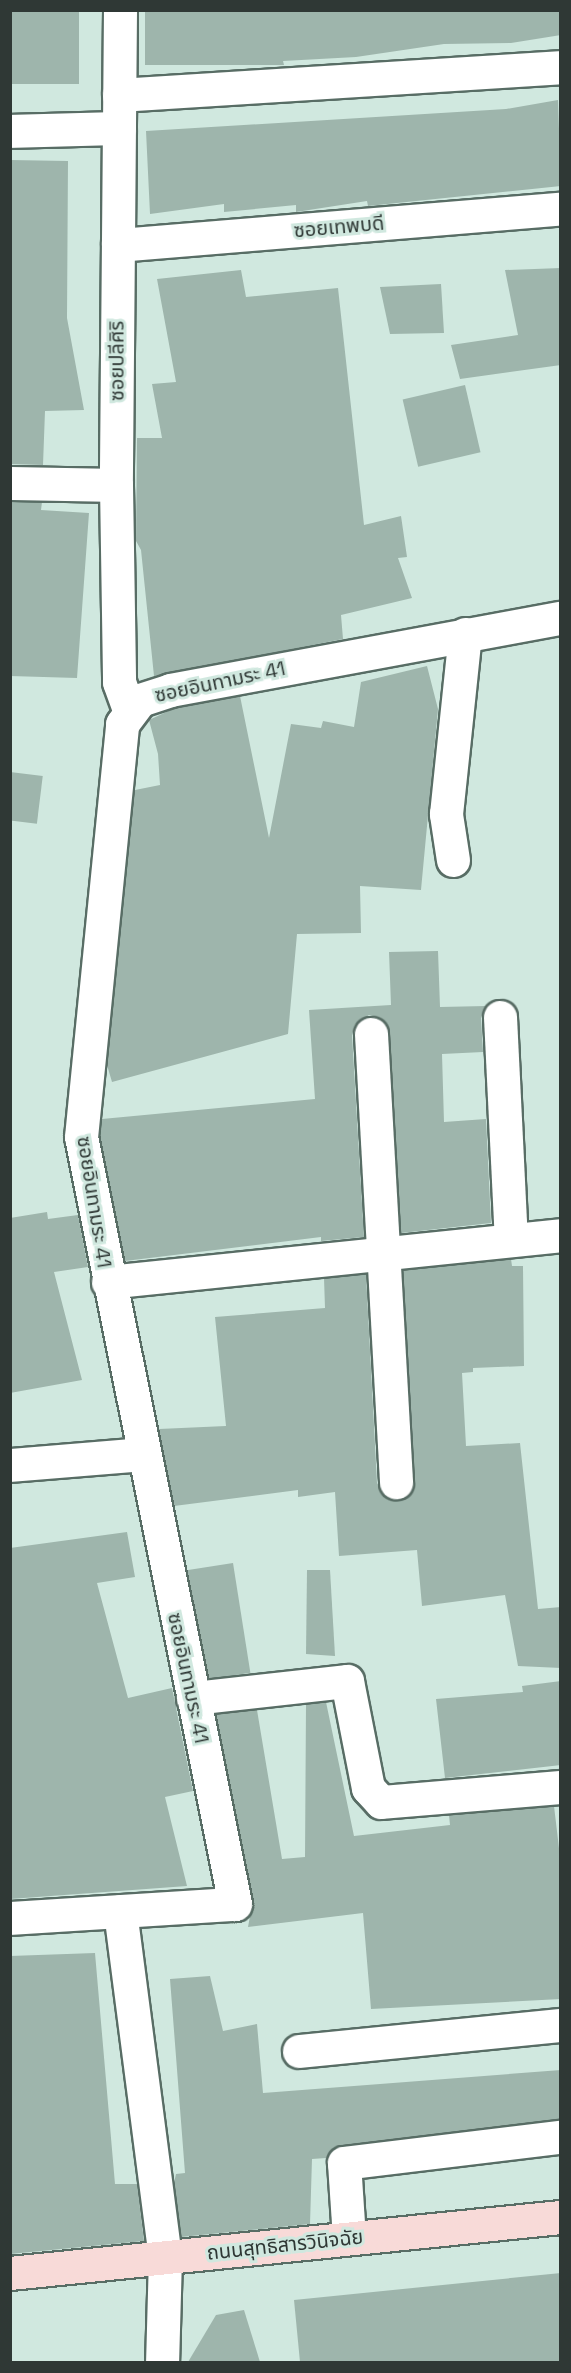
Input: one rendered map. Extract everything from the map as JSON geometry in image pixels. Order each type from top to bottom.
[{"type":"main road","name":"ถนนสุทธิสารวินิจฉัย","points":[[10,2273],[561,2217]]},
{"type":"street","name":"ซอยปลีศิริ","points":[[120,10],[116,485],[119,682],[129,710]]},
{"type":"street","points":[[119,95],[561,67]]},
{"type":"street","points":[[10,131],[119,128]]},
{"type":"street","name":"ซอยเทพบดี","points":[[118,245],[561,209]]},
{"type":"street","points":[[10,483],[116,485]]},
{"type":"street","name":"ซอยอินทามระ 41","points":[[10,1918],[235,1904],[108,1282],[81,1137],[122,723],[129,710],[140,700],[170,690],[561,618]]},
{"type":"street","points":[[453,860],[447,814],[465,634]]},
{"type":"street","points":[[500,1017],[511,1240]]},
{"type":"street","points":[[371,1034],[381,1253],[396,1482]]},
{"type":"street","points":[[108,1282],[561,1235]]},
{"type":"street","points":[[10,1465],[143,1454]]},
{"type":"street","points":[[193,1698],[347,1681],[368,1788],[381,1802],[561,1787]]},
{"type":"street","points":[[120,1911],[165,2257],[162,2362]]},
{"type":"street","points":[[300,2051],[561,2025]]},
{"type":"street","points":[[350,2238],[344,2163],[561,2137]]},
{"type":"building","points":[[10,10],[79,10],[79,84],[10,84]]},
{"type":"building","points":[[145,10],[561,10],[561,35],[511,43],[444,44],[356,57],[283,61],[284,65],[145,65]]},
{"type":"building","points":[[558,100],[561,186],[368,206],[367,201],[296,212],[296,205],[224,212],[224,204],[150,214],[146,131],[506,109]]},
{"type":"building","points":[[10,160],[68,161],[67,318],[84,410],[45,411],[43,465],[10,464]]},
{"type":"building","points":[[561,268],[561,365],[460,379],[451,345],[518,335],[505,270]]},
{"type":"building","points":[[241,270],[246,297],[338,288],[364,525],[401,516],[407,557],[398,558],[412,598],[341,615],[343,639],[154,676],[141,550],[136,541],[137,438],[162,438],[152,384],[176,382],[157,279]]},
{"type":"building","points":[[441,284],[444,333],[390,334],[380,287]]},
{"type":"building","points":[[465,385],[481,452],[418,467],[403,399]]},
{"type":"building","points":[[10,502],[42,502],[41,510],[89,513],[77,678],[10,676]]},
{"type":"building","points":[[427,666],[438,709],[421,890],[360,886],[361,933],[297,934],[288,1034],[112,1082],[107,1065],[133,798],[135,790],[160,785],[158,754],[149,720],[175,708],[240,696],[269,838],[291,724],[321,728],[323,721],[354,727],[361,682]]},
{"type":"building","points":[[10,772],[43,776],[37,824],[10,820]]},
{"type":"building","points":[[438,951],[440,1007],[486,1006],[481,1018],[483,1052],[442,1054],[444,1122],[486,1119],[491,1223],[401,1233],[390,1033],[380,1018],[369,1015],[355,1025],[352,1035],[364,1237],[321,1241],[321,1237],[125,1261],[100,1139],[102,1119],[315,1099],[309,1010],[391,1005],[389,952]]},
{"type":"building","points":[[47,1212],[48,1219],[78,1215],[88,1267],[54,1272],[82,1380],[10,1393],[10,1218]]},
{"type":"building","points":[[511,1259],[512,1266],[523,1266],[524,1366],[473,1368],[473,1372],[462,1373],[466,1446],[520,1443],[538,1609],[561,1607],[561,1668],[518,1666],[505,1595],[422,1606],[417,1550],[339,1556],[335,1492],[298,1497],[298,1490],[174,1506],[159,1429],[226,1426],[215,1317],[325,1308],[324,1278],[366,1274],[377,1483],[388,1499],[407,1497],[415,1481],[403,1270]]},
{"type":"building","points":[[127,1532],[135,1577],[97,1583],[128,1698],[172,1688],[193,1791],[165,1797],[187,1886],[10,1899],[10,1548]]},
{"type":"building","points":[[233,1563],[250,1673],[204,1680],[187,1570]]},
{"type":"building","points":[[307,1570],[330,1570],[335,1656],[306,1654]]},
{"type":"building","points":[[561,1681],[561,1765],[445,1778],[436,1699],[523,1692],[522,1686]]},
{"type":"building","points":[[326,1702],[354,1836],[450,1825],[449,1815],[554,1806],[561,1865],[561,1999],[371,2009],[363,1913],[248,1927],[253,1900],[216,1714],[257,1710],[282,1859],[305,1857],[306,1704]]},
{"type":"building","points":[[95,1953],[115,2184],[137,2184],[144,2241],[10,2254],[10,1956]]},
{"type":"building","points":[[210,1976],[223,2031],[257,2024],[263,2093],[561,2070],[561,2119],[341,2145],[326,2158],[312,2159],[310,2224],[181,2237],[174,2183],[176,2174],[185,2173],[170,1979]]},
{"type":"building","points":[[561,2273],[561,2362],[300,2362],[294,2300]]},
{"type":"building","points":[[244,2310],[260,2362],[188,2362],[216,2315]]}]
